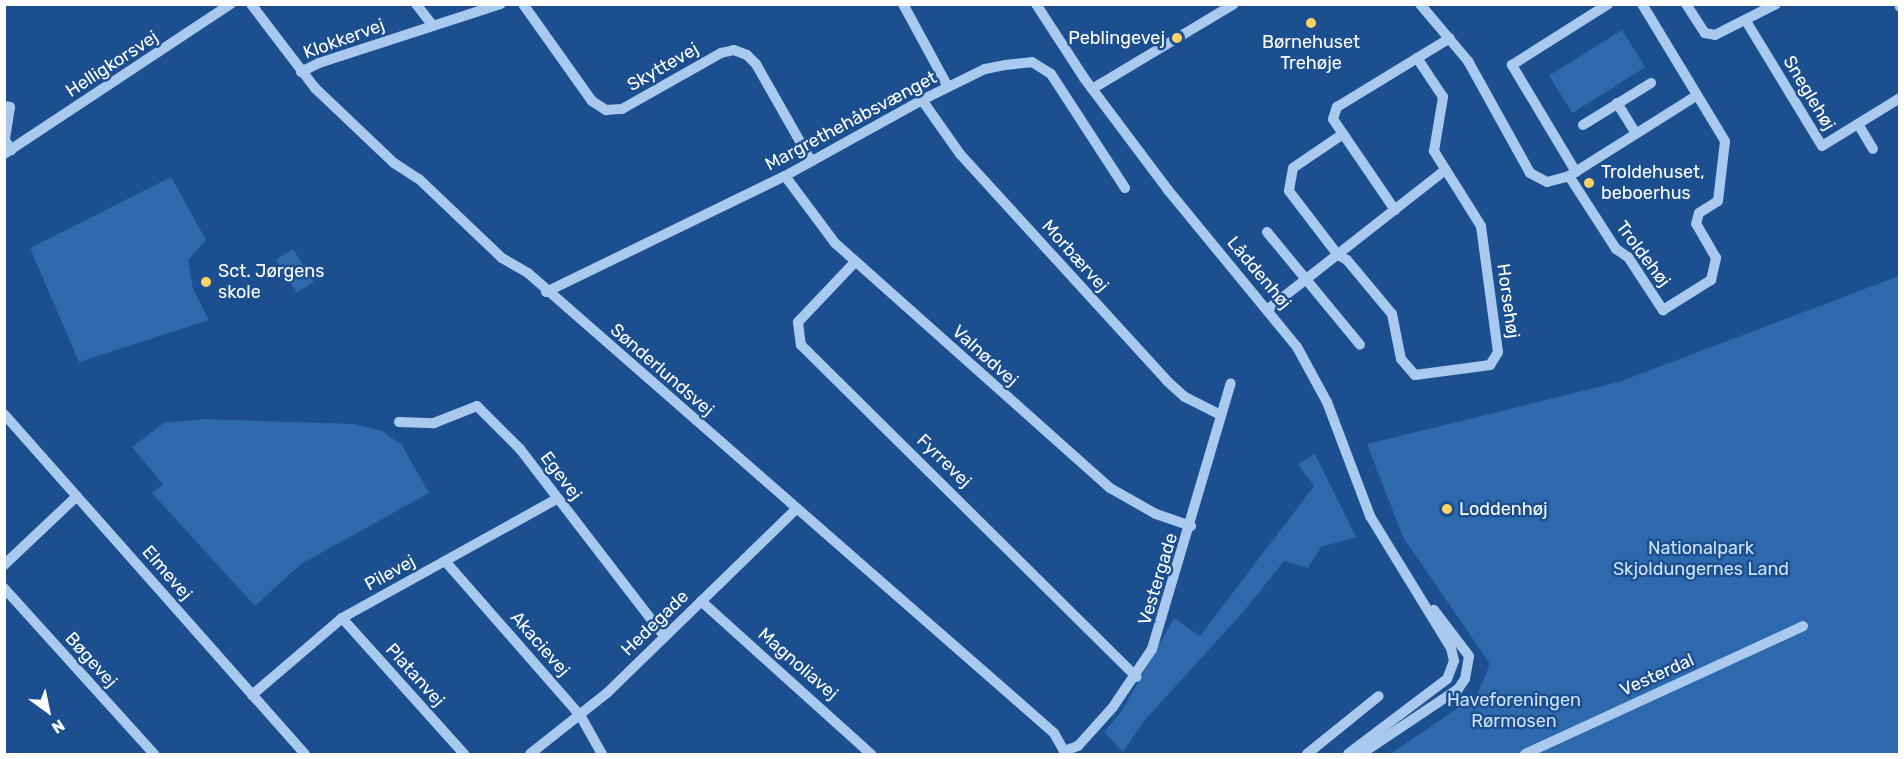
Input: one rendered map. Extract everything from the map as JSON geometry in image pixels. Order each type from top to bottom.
[{"type":"street","name":"Helligkorsvej","points":[[4,106],[10,106],[5,140],[8,152],[231,4]]},
{"type":"street","name":"Sønderlundsvej","points":[[251,4],[302,72],[394,163],[419,179],[502,258],[528,273],[546,292],[1054,733],[1063,753]]},
{"type":"street","points":[[416,4],[433,26]]},
{"type":"street","name":"Klokkervej","points":[[302,72],[319,63],[501,4]]},
{"type":"street","name":"Skyttevej","points":[[523,4],[592,101],[606,110],[622,109],[721,53],[734,50],[747,55],[756,63],[811,161]]},
{"type":"street","points":[[903,4],[948,87]]},
{"type":"street","name":"Låddenhøj","points":[[1036,4],[1092,89],[1168,190],[1269,309],[1314,374],[1370,516],[1451,648],[1453,668],[1447,679],[1348,754]]},
{"type":"street","points":[[1092,89],[1220,8],[1234,4]]},
{"type":"street","points":[[1420,4],[1450,38],[1487,92],[1530,173],[1547,182],[1573,174],[1696,96]]},
{"type":"street","name":"Troldehøj","points":[[1608,4],[1512,64],[1616,249],[1628,257],[1663,310],[1711,280],[1716,258],[1696,224],[1699,213],[1718,201],[1725,141],[1642,4]]},
{"type":"street","points":[[1686,4],[1705,33],[1725,32],[1776,4]]},
{"type":"street","name":"Sneglehøj","points":[[1746,21],[1822,146],[1899,98]]},
{"type":"street","points":[[1395,210],[1333,119],[1337,107],[1450,38]]},
{"type":"street","name":"Horsehøj","points":[[1343,134],[1293,168],[1289,191],[1338,255],[1347,260],[1392,314],[1401,359],[1415,375],[1490,365],[1498,352],[1480,226],[1434,151],[1443,97],[1417,58]]},
{"type":"street","name":"Margrethehåbsvænget","points":[[546,292],[785,176],[948,87],[985,69],[1005,64],[1032,62],[1042,65],[1125,188]]},
{"type":"street","points":[[1583,125],[1651,83]]},
{"type":"street","name":"Morbærvej","points":[[922,100],[960,154],[1167,381],[1185,397],[1221,415]]},
{"type":"street","points":[[1617,103],[1636,133]]},
{"type":"street","name":"Sneglehøj","points":[[1858,124],[1873,149]]},
{"type":"street","points":[[1269,309],[1445,170]]},
{"type":"street","name":"Valnødvej","points":[[785,176],[825,231],[855,262],[1110,488],[1156,514],[1191,526]]},
{"type":"street","points":[[1267,232],[1360,345]]},
{"type":"street","name":"Fyrrevej","points":[[855,262],[798,322],[801,345],[1136,677]]},
{"type":"street","name":"Vestergade","points":[[1063,753],[1078,746],[1136,677],[1163,621],[1231,383]]},
{"type":"street","name":"Egevej","points":[[399,422],[434,423],[477,406],[513,442],[664,636]]},
{"type":"street","name":"Elmevej","points":[[4,414],[305,754]]},
{"type":"street","points":[[4,566],[77,496]]},
{"type":"street","name":"Pilevej","points":[[252,695],[342,618],[557,499]]},
{"type":"street","name":"Hedegade","points":[[530,754],[580,715],[796,508]]},
{"type":"street","name":"Akacievej","points":[[445,561],[580,715],[602,754]]},
{"type":"street","name":"Låddenhøj","points":[[1361,754],[1458,689],[1465,679],[1469,656],[1463,644],[1414,587]]},
{"type":"street","name":"Bøgevej","points":[[4,588],[154,754]]},
{"type":"street","name":"Magnoliavej","points":[[700,601],[871,754]]},
{"type":"street","name":"Platanvej","points":[[342,618],[464,754]]},
{"type":"street","name":"Vesterdal","points":[[1525,754],[1803,626]]},
{"type":"street","points":[[1307,754],[1379,696]]},
{"type":"green space","points":[[1622,30],[1645,67],[1572,113],[1549,76]]},
{"type":"green space","points":[[171,177],[206,240],[188,260],[193,289],[209,320],[79,362],[30,248]]},
{"type":"green space","points":[[293,249],[314,282],[297,293],[276,260]]},
{"type":"green space","name":"Nationalpark Skjoldungernes Land","points":[[1899,276],[1899,754],[1390,754],[1477,695],[1490,664],[1403,537],[1367,444],[1619,382]]},
{"type":"green space","points":[[204,419],[354,424],[382,431],[402,445],[429,493],[301,564],[255,606],[152,493],[163,484],[132,447],[164,423]]},
{"type":"green space","points":[[1315,454],[1356,537],[1321,547],[1308,568],[1284,561],[1244,611],[1143,722],[1123,752],[1104,732],[1121,712],[1174,618],[1200,636],[1314,486],[1298,464]]},
{"type":"place","name":"Børnehuset Trehøje","points":[[1311,23]]},
{"type":"place","name":"Peblingevej","points":[[1177,38]]},
{"type":"place","name":"Troldehuset, beboerhus","points":[[1589,183]]},
{"type":"place","name":"Sct. Jørgens skole","points":[[206,282]]},
{"type":"place","name":"Loddenhøj","points":[[1447,509]]},
{"type":"park label","name":"Haveforeningen Rørmosen","points":[[1514,711]]}]
